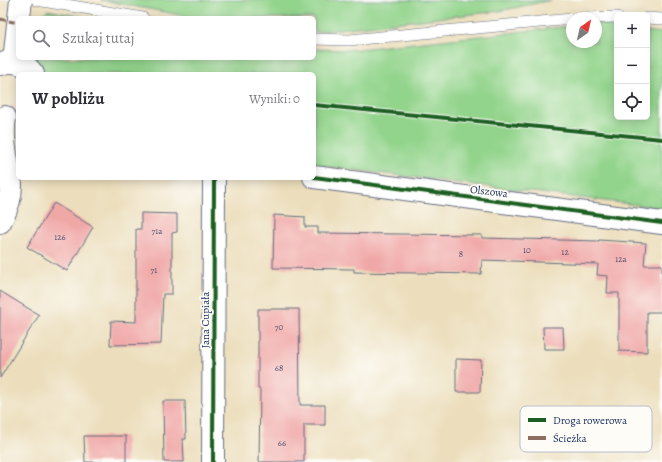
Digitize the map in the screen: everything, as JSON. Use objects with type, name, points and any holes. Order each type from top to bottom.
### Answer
[{"type":"street","points":[[19,16],[21,0]]},
{"type":"street","points":[[16,31],[7,63],[23,65],[31,72]]},
{"type":"street","points":[[8,116],[3,134],[11,185],[10,199]]},
{"type":"street","name":"Olszowa","points":[[316,177],[662,222]]},
{"type":"street","points":[[0,222],[10,199],[23,180]]},
{"type":"street","name":"Jana Cupiała","points":[[213,462],[214,180]]},
{"type":"lane","points":[[38,0],[132,16]]},
{"type":"lane","points":[[602,17],[614,17]]},
{"type":"lane","points":[[650,18],[662,19]]},
{"type":"lane","points":[[316,39],[349,40],[566,20]]},
{"type":"green space","points":[[101,0],[551,0],[500,11],[316,32],[316,16],[185,16]]},
{"type":"green space","points":[[48,10],[79,16],[40,16]]},
{"type":"green space","points":[[602,24],[614,26],[614,120],[650,120],[650,31],[662,33],[662,208],[316,165],[316,72],[44,72],[37,60],[316,60],[316,49],[349,50],[566,27],[566,48],[602,48]]},
{"type":"building","points":[[54,203],[93,227],[67,271],[27,247]]},
{"type":"building","points":[[141,213],[177,214],[177,232],[172,233],[172,294],[163,294],[161,344],[110,345],[111,321],[136,322],[136,229],[141,229]]},
{"type":"building","points":[[274,215],[305,217],[305,227],[318,227],[318,233],[482,235],[482,238],[599,240],[646,243],[644,265],[662,265],[662,312],[647,312],[647,352],[619,351],[619,293],[607,293],[608,276],[597,275],[598,264],[482,260],[481,274],[354,272],[354,269],[273,268]]},
{"type":"building","points":[[0,291],[39,315],[0,378]]},
{"type":"building","points":[[258,309],[299,309],[300,405],[325,405],[325,425],[304,425],[304,462],[259,462],[260,389],[258,389]]},
{"type":"building","points":[[543,327],[563,327],[564,349],[544,349]]},
{"type":"building","points":[[456,359],[481,360],[480,392],[456,392]]},
{"type":"building","points":[[163,401],[185,401],[186,439],[183,439],[184,462],[164,462]]},
{"type":"building","points":[[84,436],[126,436],[126,462],[85,462]]},
{"type":"marked path","points":[[0,19],[16,23]]},
{"type":"cycle path","points":[[316,105],[662,139]]},
{"type":"cycle path","points":[[316,177],[662,223]]},
{"type":"cycle path","points":[[213,462],[214,180]]}]
